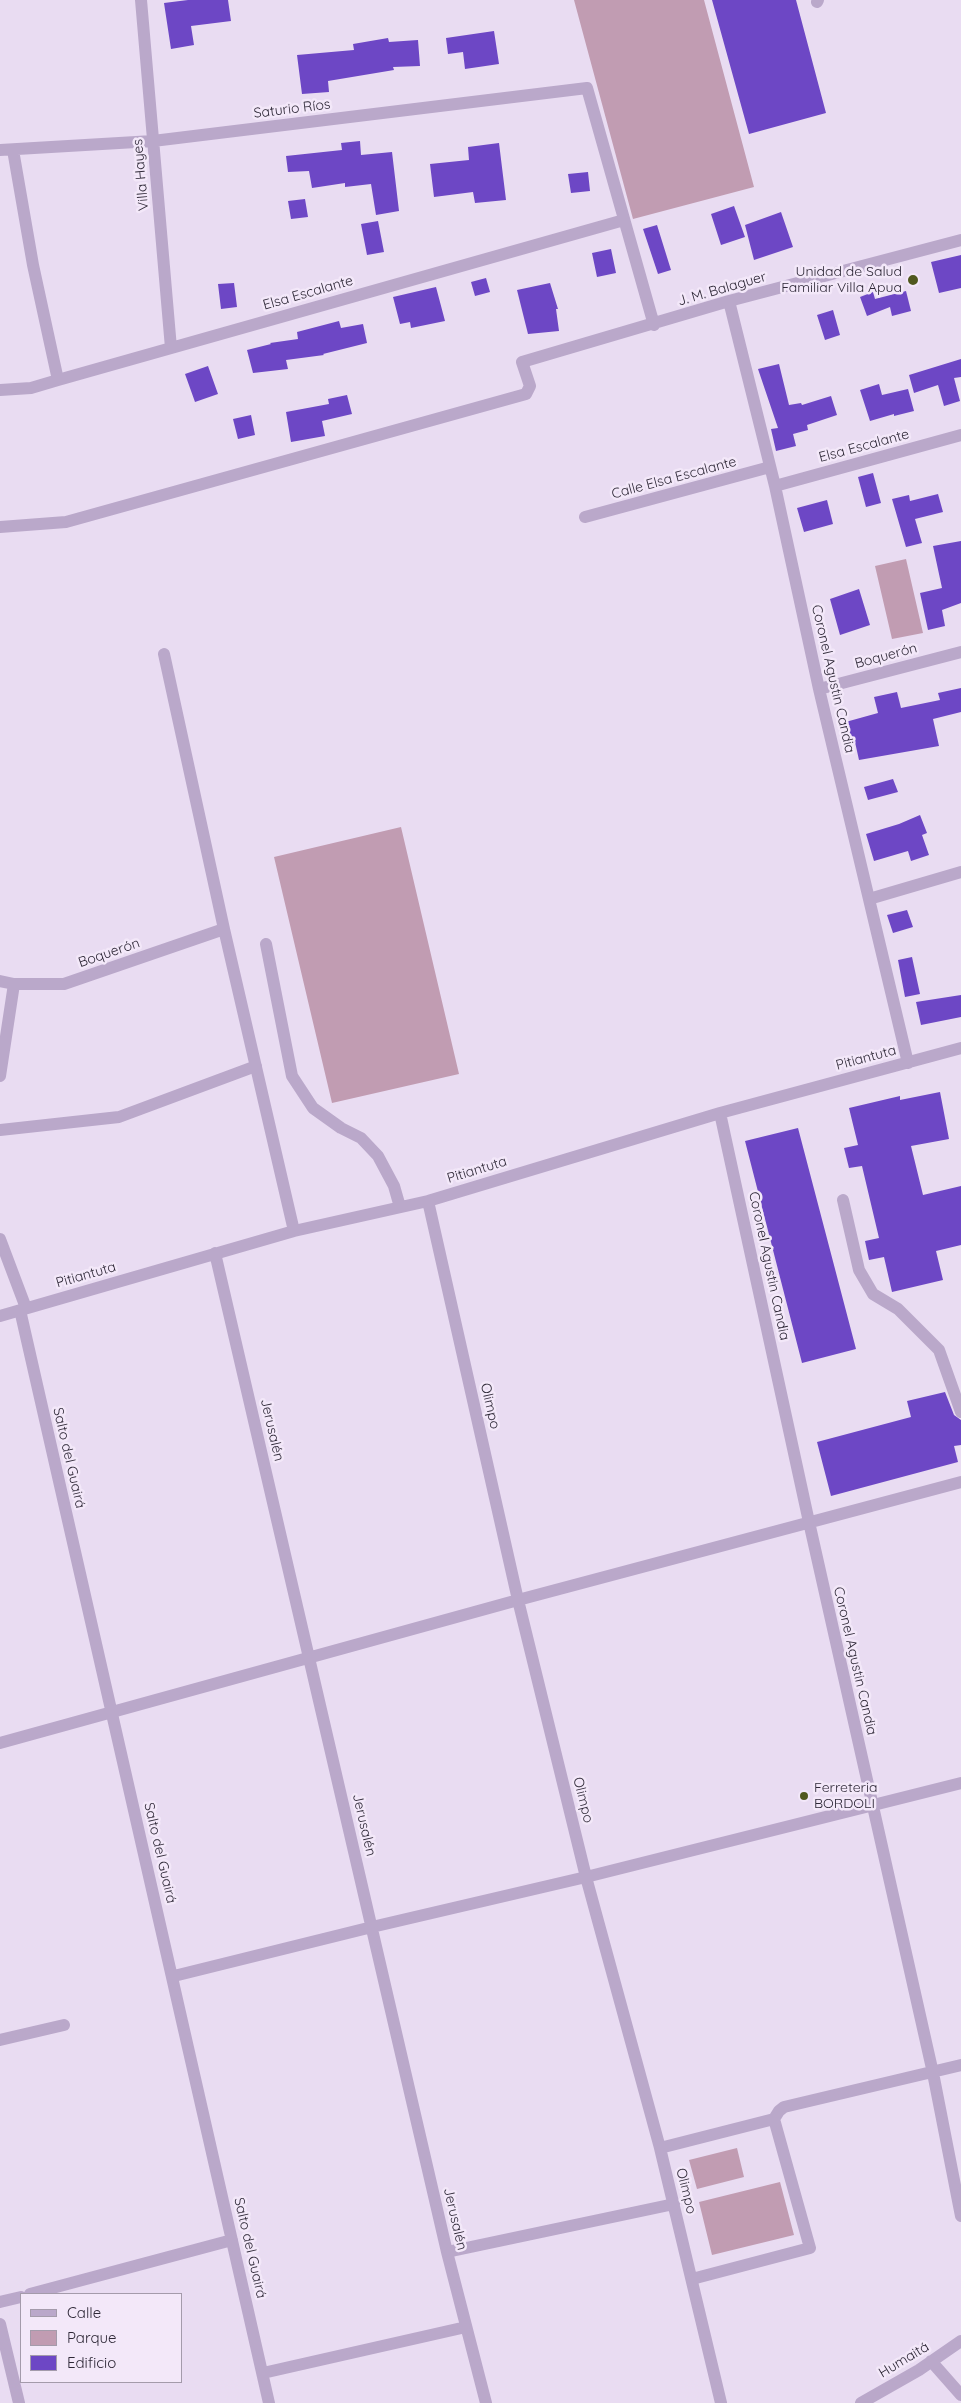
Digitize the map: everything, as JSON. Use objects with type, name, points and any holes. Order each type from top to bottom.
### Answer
[{"type":"street","name":"Villa Hayes","points":[[141,0],[171,348]]},
{"type":"street","name":"Saturio Ríos","points":[[6,150],[153,141],[587,88],[624,220]]},
{"type":"street","points":[[6,150],[58,380]]},
{"type":"street","points":[[624,220],[654,325]]},
{"type":"street","name":"Elsa Escalante","points":[[0,390],[31,388],[624,220]]},
{"type":"street","name":"J. M. Balaguer","points":[[0,527],[66,522],[526,394],[530,386],[522,362],[654,325],[729,301],[961,240]]},
{"type":"street","name":"Coronel Agustin Candia","points":[[729,301],[775,486],[819,688],[908,1062]]},
{"type":"street","name":"Elsa Escalante","points":[[775,486],[961,435]]},
{"type":"street","name":"Calle Elsa Escalante","points":[[585,517],[770,467]]},
{"type":"street","name":"Boquerón","points":[[819,688],[961,652]]},
{"type":"street","points":[[164,654],[224,929],[294,1231]]},
{"type":"street","points":[[869,900],[961,872]]},
{"type":"street","name":"Boquerón","points":[[0,981],[14,984],[64,984],[224,929]]},
{"type":"street","points":[[266,944],[292,1076],[313,1108],[341,1128],[361,1138],[378,1156],[394,1186],[400,1207]]},
{"type":"street","points":[[0,1076],[14,984]]},
{"type":"street","name":"Pitiantuta","points":[[0,1316],[294,1231],[428,1201],[720,1113],[961,1048]]},
{"type":"street","points":[[0,1130],[119,1117],[256,1066]]},
{"type":"street","name":"Coronel Agustin Candia","points":[[720,1113],[809,1522],[933,2073],[961,2216]]},
{"type":"street","points":[[843,1200],[859,1270],[873,1294],[898,1309],[939,1350],[961,1412]]},
{"type":"street","name":"Olimpo","points":[[428,1201],[518,1600],[586,1878],[660,2148],[722,2403]]},
{"type":"street","name":"Salto del Guairá","points":[[0,1239],[23,1309],[112,1712],[174,1976],[269,2403]]},
{"type":"street","name":"Jerusalén","points":[[215,1253],[447,2252],[486,2403]]},
{"type":"street","points":[[0,1743],[518,1600],[961,1482]]},
{"type":"street","points":[[174,1976],[372,1927],[586,1878],[961,1783]]},
{"type":"street","points":[[0,2040],[64,2025]]},
{"type":"street","points":[[692,2280],[810,2248],[774,2119],[775,2114],[784,2107],[961,2065]]},
{"type":"street","points":[[660,2148],[774,2119]]},
{"type":"street","points":[[447,2252],[674,2204]]},
{"type":"street","points":[[34,2293],[232,2240]]},
{"type":"street","points":[[0,2302],[20,2296]]},
{"type":"street","points":[[0,2324],[19,2403]]},
{"type":"street","points":[[263,2373],[466,2327]]},
{"type":"street","name":"Humaitá","points":[[861,2403],[961,2341]]},
{"type":"street","points":[[931,2361],[961,2395]]},
{"type":"green space","points":[[574,0],[704,0],[754,187],[633,219]]},
{"type":"green space","points":[[906,559],[923,633],[892,639],[875,566]]},
{"type":"green space","points":[[401,827],[459,1074],[332,1103],[274,857]]},
{"type":"green space","points":[[737,2148],[744,2177],[697,2189],[689,2160]]},
{"type":"green space","points":[[780,2182],[794,2235],[712,2255],[699,2202]]},
{"type":"building","points":[[188,0],[228,0],[231,21],[191,26],[194,45],[171,49],[164,3]]},
{"type":"building","points":[[712,0],[796,0],[826,113],[749,134]]},
{"type":"building","points":[[494,31],[499,64],[465,69],[463,52],[448,54],[446,38]]},
{"type":"building","points":[[388,38],[389,42],[418,40],[420,66],[393,67],[394,70],[328,81],[329,92],[302,94],[297,55],[354,50],[353,44]]},
{"type":"building","points":[[360,141],[361,155],[392,152],[399,211],[376,215],[371,184],[345,187],[345,183],[312,188],[309,171],[288,172],[286,156],[342,150],[341,143]]},
{"type":"building","points":[[499,143],[506,200],[475,203],[473,192],[434,197],[430,164],[469,160],[468,147]]},
{"type":"building","points":[[588,172],[590,191],[571,193],[568,174]]},
{"type":"building","points":[[305,199],[308,217],[291,219],[288,201]]},
{"type":"building","points":[[734,206],[745,237],[721,245],[711,214]]},
{"type":"building","points":[[781,212],[793,247],[754,260],[745,225]]},
{"type":"building","points":[[378,221],[384,252],[367,255],[361,224]]},
{"type":"building","points":[[657,225],[671,270],[658,274],[643,229]]},
{"type":"building","points":[[611,249],[616,273],[597,277],[592,253]]},
{"type":"building","points":[[961,255],[961,288],[939,293],[931,262]]},
{"type":"building","points":[[486,278],[490,292],[475,296],[471,282]]},
{"type":"building","points":[[234,283],[237,307],[221,309],[218,284]]},
{"type":"building","points":[[550,283],[558,309],[556,309],[559,331],[528,334],[517,290]]},
{"type":"building","points":[[436,287],[445,321],[411,328],[410,322],[400,324],[393,297]]},
{"type":"building","points":[[906,291],[911,311],[892,316],[890,307],[867,316],[860,297],[873,292],[875,299]]},
{"type":"building","points":[[833,310],[840,335],[825,340],[817,315]]},
{"type":"building","points":[[339,321],[341,328],[363,324],[367,343],[324,355],[286,360],[288,369],[253,373],[247,350],[270,343],[298,339],[297,332]]},
{"type":"building","points":[[961,359],[961,377],[954,378],[960,401],[944,406],[938,385],[914,393],[909,375]]},
{"type":"building","points":[[779,364],[789,405],[801,403],[802,405],[831,396],[837,415],[807,425],[808,430],[793,434],[796,446],[776,451],[771,429],[778,428],[758,369]]},
{"type":"building","points":[[208,366],[218,394],[195,402],[185,374]]},
{"type":"building","points":[[879,384],[882,395],[908,389],[914,411],[894,416],[894,414],[870,421],[860,390]]},
{"type":"building","points":[[347,395],[352,414],[322,421],[325,436],[291,442],[286,412],[329,404],[328,399]]},
{"type":"building","points":[[251,415],[255,435],[238,439],[233,419]]},
{"type":"building","points":[[873,473],[881,503],[866,507],[858,477]]},
{"type":"building","points":[[938,494],[943,512],[915,519],[922,543],[906,547],[892,499],[909,495],[910,501]]},
{"type":"building","points":[[827,500],[833,524],[804,532],[797,508]]},
{"type":"building","points":[[961,541],[961,603],[942,610],[945,626],[928,630],[920,593],[942,588],[933,546]]},
{"type":"building","points":[[859,589],[870,625],[840,635],[830,599]]},
{"type":"building","points":[[961,688],[961,712],[933,719],[939,746],[859,760],[855,742],[848,744],[842,723],[878,713],[874,697],[897,692],[901,708],[940,700],[938,693]]},
{"type":"building","points":[[893,779],[898,792],[868,800],[864,787]]},
{"type":"building","points":[[920,815],[927,833],[922,835],[929,855],[911,861],[908,851],[874,861],[866,834],[899,824]]},
{"type":"building","points":[[907,910],[913,927],[893,933],[887,915]]},
{"type":"building","points":[[912,957],[920,994],[905,997],[898,960]]},
{"type":"building","points":[[961,995],[961,1017],[921,1025],[916,1002]]},
{"type":"building","points":[[940,1092],[949,1139],[911,1146],[923,1195],[961,1186],[961,1245],[936,1251],[943,1280],[892,1292],[884,1257],[869,1260],[865,1241],[879,1238],[862,1166],[849,1168],[844,1148],[858,1145],[849,1108],[900,1096],[900,1100]]},
{"type":"building","points":[[798,1128],[856,1349],[802,1363],[745,1141]]},
{"type":"building","points":[[945,1392],[954,1415],[961,1420],[961,1445],[954,1446],[958,1462],[831,1496],[817,1442],[911,1417],[907,1401]]},
{"type":"place","name":"Unidad de Salud Familiar Villa Apua","points":[[913,280]]},
{"type":"place","name":"Ferreteria BORDOLI","points":[[804,1796]]}]
